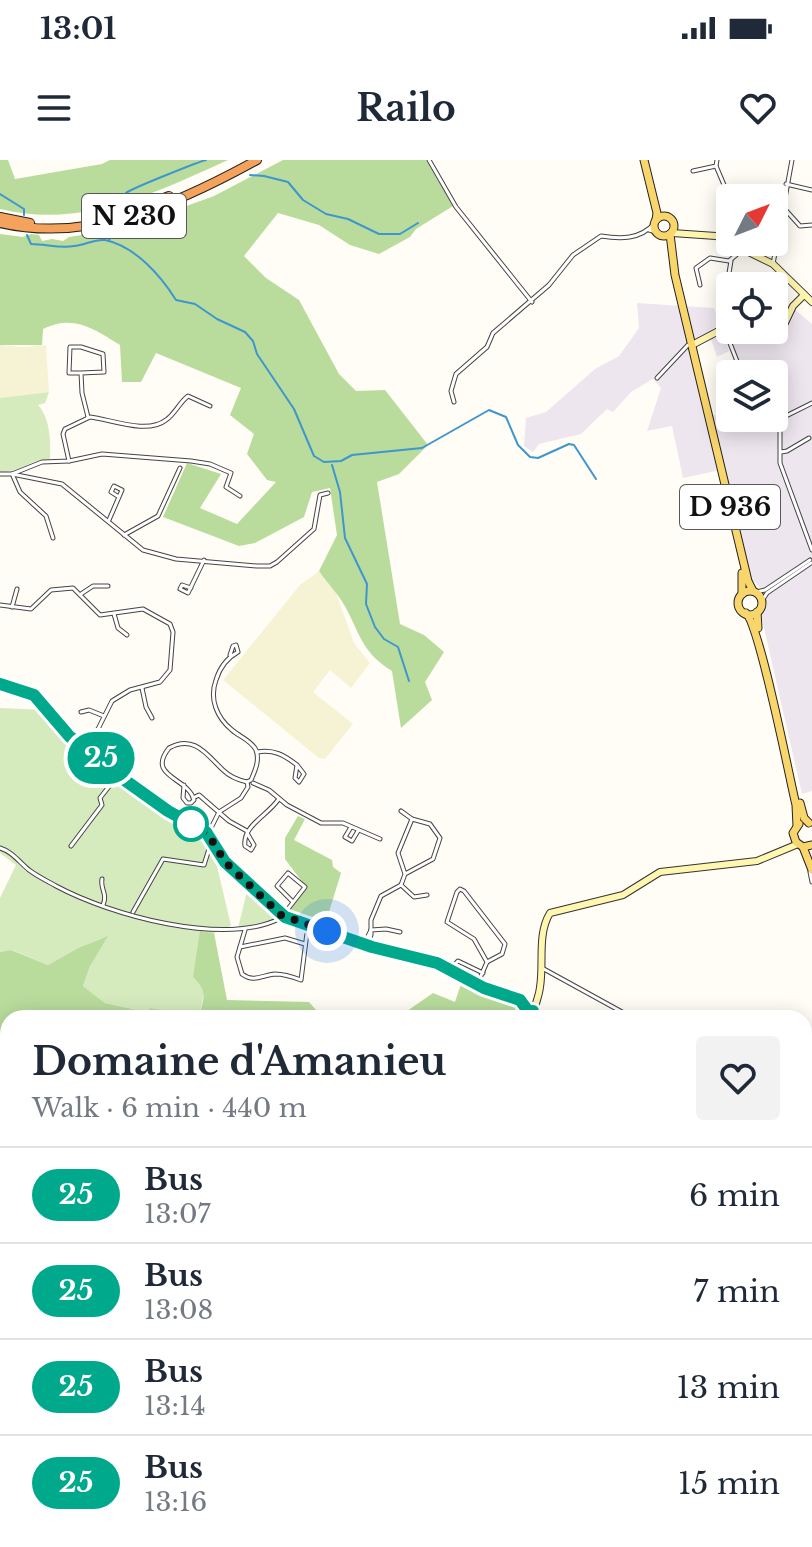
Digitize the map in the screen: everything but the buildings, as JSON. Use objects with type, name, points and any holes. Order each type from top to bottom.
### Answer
[{"type":"highway","name":"N 230","points":[[0,220],[49,224],[111,217],[171,195],[246,160]]},
{"type":"highway","name":"N 230","points":[[0,220],[47,230],[111,223],[172,201],[257,160]]},
{"type":"main road","name":"D 936","points":[[645,160],[658,206],[665,216]]},
{"type":"main road","name":"D 936","points":[[645,160],[748,581],[754,592]]},
{"type":"main road","points":[[665,216],[671,219],[662,230],[665,216]]},
{"type":"main road","name":"D 936","points":[[690,345],[741,569],[742,594]]},
{"type":"main road","points":[[810,824],[804,818],[798,796],[760,636],[757,612],[762,601],[754,592],[742,594],[739,605],[753,623],[798,812],[797,826],[812,870]]},
{"type":"main road","points":[[746,613],[757,612]]},
{"type":"main road","points":[[797,826],[810,824]]},
{"type":"street","points":[[429,160],[451,200],[532,302]]},
{"type":"street","points":[[717,160],[716,166],[724,184]]},
{"type":"street","points":[[786,184],[792,160]]},
{"type":"street","points":[[693,171],[716,166]]},
{"type":"street","points":[[788,184],[812,189]]},
{"type":"street","points":[[788,213],[800,226],[812,225]]},
{"type":"street","points":[[454,402],[451,391],[454,376],[487,347],[493,333],[532,302],[573,255],[601,236],[620,240],[662,230],[716,238]]},
{"type":"street","points":[[729,272],[731,259],[735,256]]},
{"type":"street","points":[[755,256],[773,264],[812,302]]},
{"type":"street","points":[[773,264],[774,256]]},
{"type":"street","points":[[700,285],[696,268],[710,258],[731,259]]},
{"type":"street","points":[[788,316],[804,295]]},
{"type":"street","points":[[657,378],[690,345],[716,332]]},
{"type":"street","points":[[70,347],[103,354],[104,372],[81,373],[69,373],[70,347]]},
{"type":"street","points":[[81,373],[88,417]]},
{"type":"street","points":[[69,461],[63,434],[65,429],[88,417],[134,426],[157,425],[166,421],[188,396],[210,406]]},
{"type":"street","points":[[788,415],[812,403]]},
{"type":"street","points":[[780,432],[780,463],[812,550]]},
{"type":"street","points":[[781,452],[809,438]]},
{"type":"street","points":[[12,474],[42,462],[69,461],[95,454],[166,457],[229,470],[231,473],[226,487],[240,496]]},
{"type":"street","points":[[124,535],[158,516],[180,468]]},
{"type":"street","points":[[0,474],[62,484],[143,550],[158,555],[270,566],[314,529],[320,495],[328,493]]},
{"type":"street","points":[[12,474],[20,492],[46,516],[53,538]]},
{"type":"street","points":[[109,522],[119,497]]},
{"type":"street","points":[[191,588],[204,560]]},
{"type":"street","points":[[754,592],[765,590],[811,561]]},
{"type":"street","points":[[762,601],[767,593],[811,561]]},
{"type":"street","points":[[81,594],[93,586],[108,586]]},
{"type":"street","points":[[0,605],[27,610],[35,608],[54,588],[73,588],[97,614],[143,609],[170,624],[173,632],[167,678],[115,698],[98,729],[83,745]]},
{"type":"street","points":[[12,607],[17,589]]},
{"type":"street","points":[[114,614],[118,628],[127,635]]},
{"type":"street","points":[[208,834],[219,812],[241,798],[256,771],[257,752],[251,743],[225,723],[213,700],[215,681],[230,655]]},
{"type":"street","points":[[0,684],[34,695],[69,736],[95,751],[118,775],[168,811],[208,834],[225,862],[283,916],[365,944],[437,963],[532,1009],[542,968],[544,927],[550,913],[623,895],[660,872],[757,861],[802,845],[812,882]]},
{"type":"street","points":[[142,687],[152,718]]},
{"type":"street","points":[[81,712],[89,710],[104,716]]},
{"type":"street","points":[[98,729],[115,737],[122,745]]},
{"type":"street","points":[[193,798],[184,785],[166,772],[163,759],[169,748],[184,742],[203,749],[226,773],[269,790],[296,811],[321,823],[343,823],[380,839]]},
{"type":"street","points":[[257,752],[281,753],[297,765]]},
{"type":"street","points":[[73,845],[102,805],[101,797],[118,775]]},
{"type":"street","points":[[184,785],[185,801],[191,803],[199,795],[247,832],[279,799]]},
{"type":"street","points":[[401,811],[412,819],[430,824],[440,841],[431,862],[405,874]]},
{"type":"street","points":[[365,944],[381,896],[401,885],[405,874],[398,853],[412,819]]},
{"type":"street","points":[[351,827],[345,837],[352,841],[358,830]]},
{"type":"street","points":[[132,914],[163,859],[204,865],[209,849],[215,846]]},
{"type":"street","points":[[0,848],[8,851],[33,873],[72,895],[164,924],[223,931],[246,928],[283,916],[305,887],[288,873],[277,886],[292,901]]},
{"type":"street","points":[[102,879],[106,894],[103,905]]},
{"type":"street","points":[[401,885],[414,897],[427,895]]},
{"type":"street","points":[[477,985],[487,962],[502,954],[505,944],[460,889],[446,921],[474,939],[487,962]]},
{"type":"street","points":[[246,928],[237,957],[239,969],[248,978],[277,974],[301,980],[308,925]]},
{"type":"street","points":[[371,930],[400,932]]},
{"type":"street","points":[[240,947],[285,938],[305,944]]},
{"type":"street","points":[[450,970],[458,961],[483,973]]},
{"type":"street","points":[[542,968],[618,1010]]},
{"type":"shaded area","points":[[637,303],[714,308],[716,344],[727,344],[729,351],[717,357],[711,339],[696,346],[711,416],[716,415],[716,432],[788,432],[788,360],[736,360],[730,344],[788,344],[788,305],[812,324],[812,791],[802,794],[761,615],[767,605],[758,585],[751,579],[725,469],[683,478],[672,426],[647,431],[661,388],[653,379],[631,392],[613,412],[607,409],[581,434],[539,444],[533,452],[524,446],[526,418],[546,412],[595,369],[619,356],[639,328]]},
{"type":"shaded area","points":[[0,345],[46,345],[49,392],[0,398]]},
{"type":"shaded area","points":[[319,571],[335,590],[354,643],[370,663],[351,688],[330,670],[313,692],[353,724],[325,759],[319,758],[223,680],[300,585]]},
{"type":"green space","points":[[0,160],[8,160],[15,179],[110,160],[228,160],[117,204],[89,211],[30,214],[0,209]]},
{"type":"green space","points":[[283,160],[426,160],[453,206],[416,229],[410,237],[379,254],[350,245],[319,225],[278,213],[244,256],[266,278],[299,300],[339,374],[356,391],[385,390],[428,445],[399,474],[377,482],[400,624],[424,635],[444,652],[425,682],[432,700],[401,728],[392,671],[369,652],[342,601],[319,571],[337,535],[330,488],[312,492],[304,517],[255,543],[239,546],[163,517],[187,463],[221,474],[200,508],[237,524],[276,482],[267,480],[247,454],[254,434],[230,415],[241,388],[156,353],[141,382],[122,382],[120,345],[92,329],[73,323],[43,329],[42,345],[0,345],[0,234],[23,237],[31,234],[39,235],[42,241],[63,241],[69,237],[116,230],[126,233],[138,230],[156,217],[214,196]]},
{"type":"green space","points":[[49,392],[45,403],[38,405],[47,423],[50,459],[0,472],[0,398]]},
{"type":"green space","points":[[0,708],[47,710],[69,736],[95,751],[107,766],[168,811],[210,836],[231,926],[214,933],[201,931],[204,993],[200,1010],[138,1010],[105,1003],[83,986],[106,937],[48,965],[12,950],[0,952],[0,898],[16,865],[0,853]]},
{"type":"green space","points":[[298,816],[305,819],[294,840],[332,860],[333,867],[341,873],[324,928],[287,913],[306,887],[285,859],[285,838]]},
{"type":"green space","points":[[248,887],[277,915],[276,919],[238,928]]},
{"type":"green space","points":[[200,931],[214,933],[227,1000],[309,1002],[316,1010],[200,1010],[204,995],[193,977]]},
{"type":"green space","points":[[108,936],[90,966],[83,986],[105,1003],[138,1010],[0,1010],[0,952],[11,950],[48,965]]},
{"type":"green space","points":[[461,984],[512,1006],[528,1006],[527,1010],[409,1010],[433,993],[455,1002]]},
{"type":"waterway","points":[[120,205],[126,193],[206,160]]},
{"type":"waterway","points":[[250,175],[288,182],[303,200],[326,214],[348,219],[379,234],[400,234],[418,223]]},
{"type":"waterway","points":[[0,194],[24,209],[24,215]]},
{"type":"waterway","points":[[109,240],[112,234]]},
{"type":"waterway","points":[[27,235],[31,244],[58,247],[101,240],[116,243],[146,263],[176,300],[195,304],[245,332],[294,409],[314,456],[324,462],[341,461],[352,455],[422,448],[489,410],[506,417],[518,445],[530,457],[538,458],[569,444],[574,445],[596,479]]},
{"type":"waterway","points":[[332,465],[340,492],[345,538],[367,584],[366,604],[375,627],[384,639],[398,647],[409,681]]},
{"type":"bus line","name":"25","points":[[0,684],[34,695],[70,737],[95,751],[112,771],[176,817],[206,832],[225,862],[281,915],[372,947],[437,963],[484,988],[520,1000],[527,1010]]},
{"type":"route","points":[[191,824],[208,834],[225,862],[281,915],[327,931]]}]
